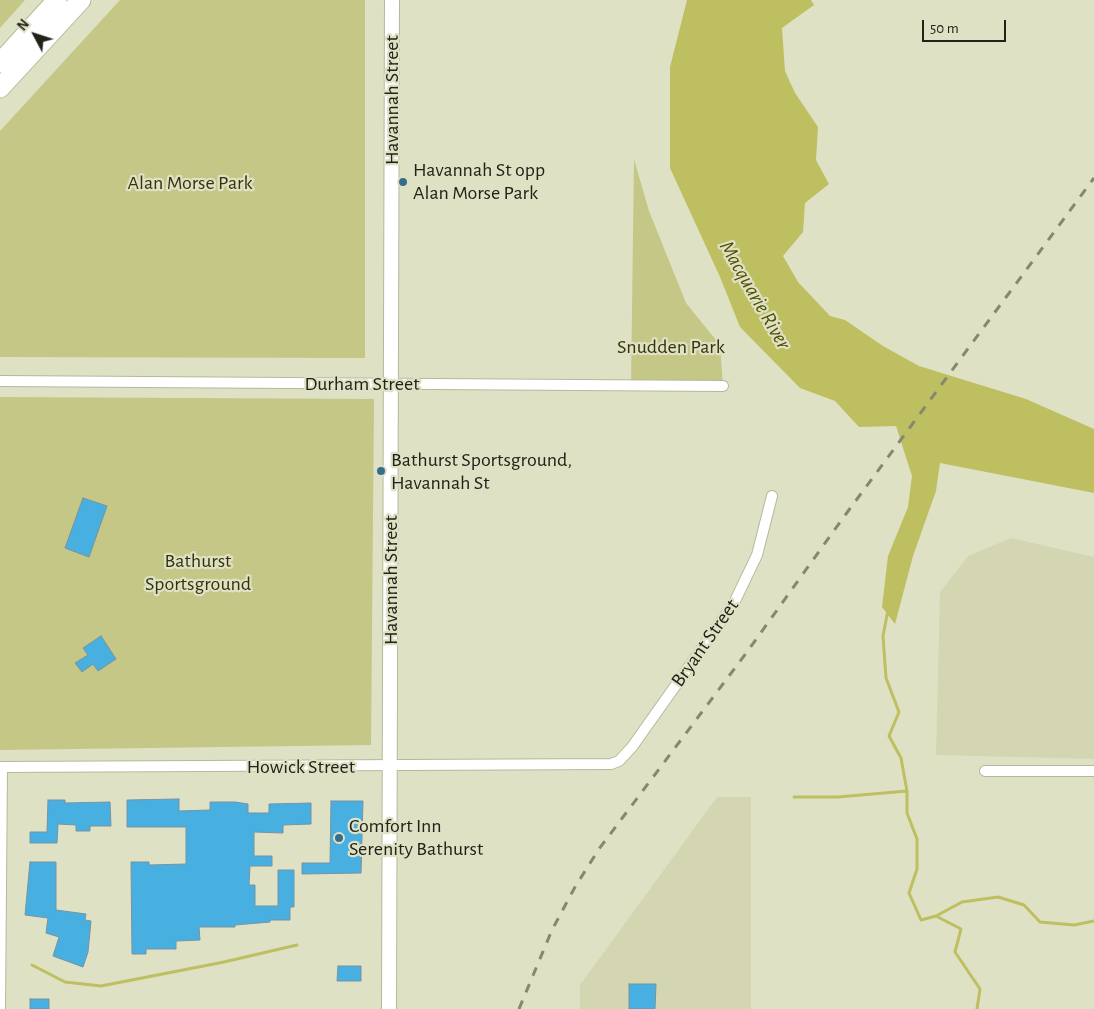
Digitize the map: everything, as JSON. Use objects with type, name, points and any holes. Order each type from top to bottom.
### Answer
[{"type":"highway","points":[[0,63],[57,0]]},
{"type":"highway","points":[[0,88],[81,0]]},
{"type":"street","name":"Havannah Street","points":[[390,1009],[392,0]]},
{"type":"street","name":"Durham Street","points":[[0,382],[723,386]]},
{"type":"street","name":"Bryant Street","points":[[602,766],[619,761],[632,747],[734,603],[747,580],[757,555],[772,496]]},
{"type":"street","name":"Howick Street","points":[[1,767],[602,766]]},
{"type":"street","points":[[0,1009],[1,767]]},
{"type":"street","points":[[985,771],[1094,771]]},
{"type":"shaded area","points":[[1011,538],[1094,557],[1094,759],[936,755],[940,592],[968,556]]},
{"type":"shaded area","points":[[717,797],[751,797],[751,1009],[580,1009],[580,985]]},
{"type":"green space","points":[[0,0],[25,0],[0,28]]},
{"type":"green space","name":"Alan Morse Park","points":[[120,0],[365,0],[365,358],[0,357],[0,131]]},
{"type":"green space","name":"Snudden Park","points":[[634,159],[649,211],[686,303],[720,345],[723,386],[631,387]]},
{"type":"green space","name":"Bathurst Sportsground","points":[[0,397],[374,399],[371,745],[0,750]]},
{"type":"water","name":"Macquarie River","points":[[687,0],[811,0],[814,5],[782,28],[785,71],[795,93],[818,127],[816,160],[829,184],[805,203],[803,232],[783,256],[798,282],[830,316],[845,320],[883,346],[919,366],[1026,399],[1094,429],[1094,493],[940,463],[936,491],[913,556],[895,624],[882,607],[888,556],[908,507],[912,476],[896,426],[859,427],[835,401],[800,388],[740,327],[720,277],[670,168],[670,67]]},
{"type":"building","points":[[83,498],[107,506],[89,557],[65,548]]},
{"type":"building","points":[[101,636],[116,659],[98,671],[93,664],[82,672],[75,663],[88,655],[83,648]]},
{"type":"building","points":[[179,799],[179,811],[210,810],[210,802],[235,802],[248,804],[248,813],[269,813],[269,804],[311,803],[311,824],[283,825],[283,833],[254,832],[254,856],[272,856],[272,866],[250,866],[249,885],[255,885],[255,906],[278,906],[278,870],[294,870],[294,907],[290,907],[290,920],[270,920],[270,922],[235,925],[235,927],[199,927],[200,940],[176,941],[176,949],[146,949],[146,954],[132,954],[131,862],[149,862],[149,865],[186,864],[186,827],[127,827],[127,800]]},
{"type":"building","points":[[48,800],[65,800],[65,803],[110,802],[111,826],[90,826],[90,831],[76,831],[76,825],[58,824],[57,843],[30,843],[30,832],[47,832]]},
{"type":"building","points":[[331,801],[363,801],[361,873],[302,874],[302,863],[330,863]]},
{"type":"building","points":[[30,862],[56,862],[56,910],[86,914],[85,920],[91,921],[88,952],[83,967],[53,956],[59,937],[46,933],[48,918],[25,915]]},
{"type":"building","points":[[338,966],[361,966],[361,981],[337,981]]},
{"type":"building","points":[[629,984],[656,984],[655,1009],[629,1009]]},
{"type":"building","points":[[30,999],[49,999],[49,1009],[30,1009]]},
{"type":"waterway","points":[[888,610],[883,636],[886,678],[899,712],[889,736],[901,758],[907,791],[907,813],[917,839],[917,869],[909,893],[921,920],[936,916],[962,902],[998,897],[1024,905],[1040,922],[1074,925],[1094,921]]},
{"type":"waterway","points":[[794,797],[838,797],[907,791]]},
{"type":"waterway","points":[[936,916],[961,929],[955,952],[980,989],[977,1009]]},
{"type":"waterway","points":[[32,965],[65,982],[101,986],[224,962],[297,945]]},
{"type":"railway","points":[[519,1009],[552,930],[575,887],[599,849],[747,652],[843,518],[1094,178]]},
{"type":"place","name":"Havannah St opp Alan Morse Park","points":[[403,182]]},
{"type":"place","name":"Bathurst Sportsground, Havannah St","points":[[381,471]]},
{"type":"place","name":"Comfort Inn Serenity Bathurst","points":[[339,838]]}]
